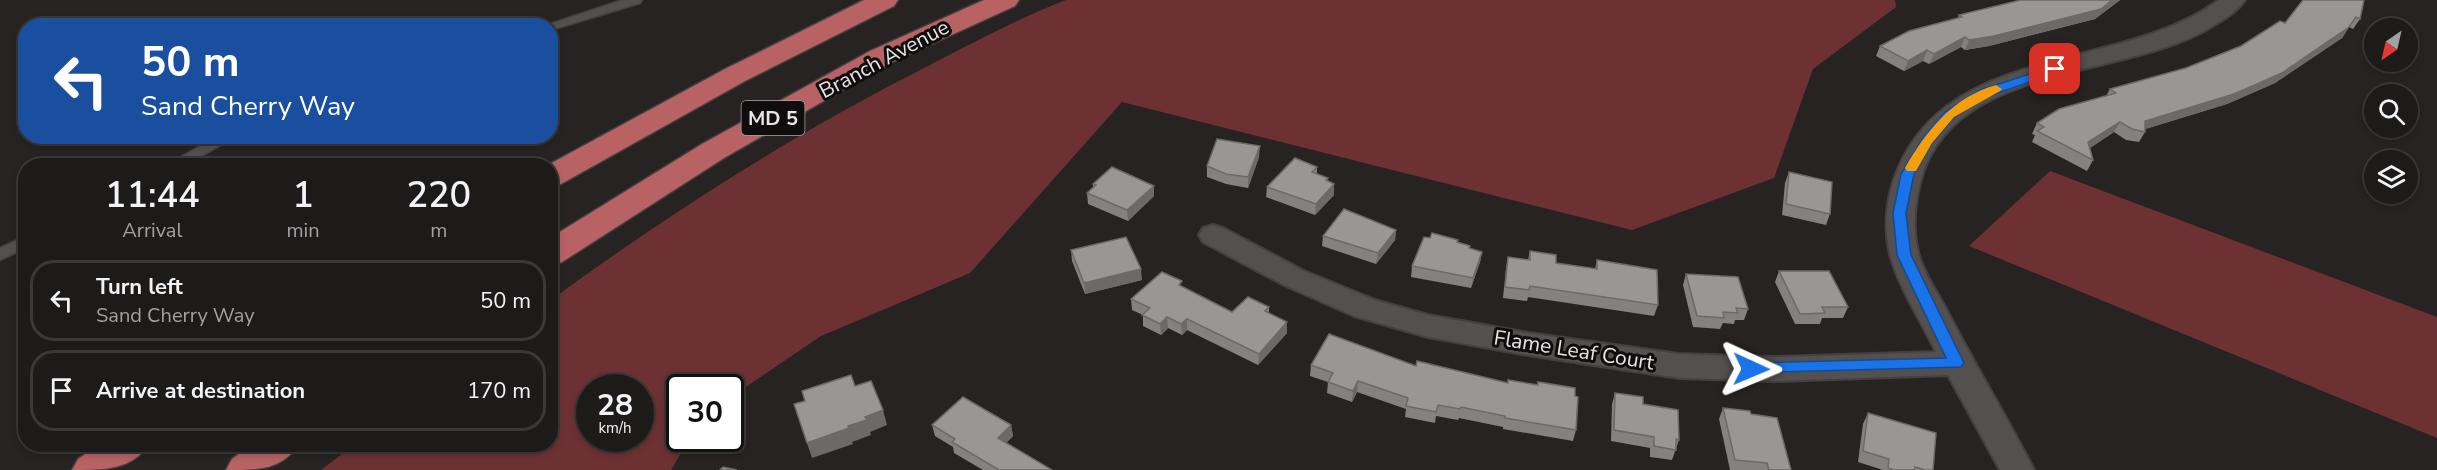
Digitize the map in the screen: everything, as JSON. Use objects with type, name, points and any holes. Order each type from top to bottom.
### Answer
[{"type":"highway","name":"MD 5","points":[[558,173],[735,75],[885,0]]},
{"type":"highway","name":"Branch Avenue","points":[[558,249],[713,151],[880,57],[1005,0]]},
{"type":"highway","points":[[93,470],[119,452]]},
{"type":"highway","points":[[246,470],[270,452]]},
{"type":"street","points":[[2017,470],[1956,363],[1904,255],[1900,213],[1907,174],[1927,141],[1949,115],[1985,93],[2035,74],[2132,50],[2192,30],[2218,3]]},
{"type":"street","name":"Flame Leaf Court","points":[[1213,235],[1294,278],[1365,308],[1428,326],[1528,344],[1679,366],[1775,369],[1956,363]]},
{"type":"lane","points":[[558,24],[636,0]]},
{"type":"lane","points":[[188,158],[215,144]]},
{"type":"lane","points":[[0,255],[18,246]]},
{"type":"shaded area","points":[[1066,0],[1895,0],[1896,7],[1813,69],[1774,178],[1632,230],[1122,102],[970,273],[821,336],[744,388],[744,374],[666,374],[666,452],[682,452],[671,470],[321,470],[345,452],[558,452],[558,295],[642,236],[736,175],[880,91],[997,31]]},
{"type":"shaded area","points":[[2050,171],[2437,317],[2437,438],[1969,246]]},
{"type":"building","points":[[2021,0],[2112,0],[2101,9],[1994,36],[1969,40],[1965,37],[1934,54],[1927,50],[1908,61],[1880,46],[1909,31],[1962,17],[1959,15]]},
{"type":"building","points":[[2303,0],[2364,0],[2360,19],[2356,17],[2349,27],[2282,73],[2234,94],[2145,121],[2145,132],[2132,129],[2120,122],[2088,142],[2093,160],[2037,131],[2044,127],[2037,123],[2059,109],[2116,93],[2110,89],[2186,68],[2241,46],[2280,21],[2285,23]]},
{"type":"building","points":[[1217,139],[1260,146],[1248,177],[1226,174],[1207,166]]},
{"type":"building","points":[[1295,158],[1317,167],[1312,172],[1328,178],[1326,180],[1334,184],[1316,204],[1267,187]]},
{"type":"building","points":[[1112,167],[1154,186],[1127,210],[1087,193],[1096,185],[1093,184]]},
{"type":"building","points":[[1789,172],[1832,182],[1830,214],[1786,204]]},
{"type":"building","points":[[1344,209],[1396,230],[1378,253],[1323,236]]},
{"type":"building","points":[[1432,233],[1458,240],[1457,242],[1470,246],[1469,248],[1482,252],[1473,278],[1412,266],[1424,237],[1430,238]]},
{"type":"building","points":[[1126,237],[1141,269],[1084,283],[1071,250]]},
{"type":"building","points":[[1530,251],[1556,255],[1556,263],[1597,269],[1597,260],[1657,270],[1658,305],[1530,286],[1529,290],[1505,287],[1508,257],[1530,260]]},
{"type":"building","points":[[1779,271],[1829,271],[1848,307],[1822,307],[1825,313],[1800,314]]},
{"type":"building","points":[[1162,272],[1182,281],[1179,285],[1232,312],[1248,297],[1269,307],[1265,311],[1287,322],[1259,354],[1187,319],[1181,324],[1167,317],[1160,324],[1142,315],[1150,308],[1131,299]]},
{"type":"building","points":[[1686,274],[1738,277],[1748,309],[1736,308],[1738,313],[1723,312],[1724,318],[1697,316]]},
{"type":"building","points":[[1329,334],[1416,366],[1417,361],[1508,383],[1508,380],[1538,385],[1538,382],[1575,388],[1575,396],[1578,397],[1576,430],[1505,418],[1505,416],[1461,407],[1460,409],[1438,405],[1436,412],[1406,406],[1408,398],[1358,381],[1353,391],[1328,382],[1333,373],[1311,365]]},
{"type":"building","points":[[851,375],[855,386],[871,381],[883,410],[865,417],[867,420],[848,426],[849,428],[807,443],[794,404],[805,401],[802,391]]},
{"type":"building","points":[[1615,393],[1643,397],[1643,404],[1678,410],[1679,440],[1676,439],[1676,450],[1654,446],[1654,437],[1614,430]]},
{"type":"building","points":[[963,397],[1011,425],[998,438],[1052,470],[999,470],[952,442],[955,439],[932,425]]},
{"type":"building","points":[[1723,408],[1750,411],[1751,414],[1777,418],[1791,470],[1769,470],[1767,463],[1735,460]]},
{"type":"building","points":[[1868,413],[1936,433],[1933,470],[1915,467],[1914,470],[1894,470],[1888,468],[1889,459],[1863,451]]},
{"type":"building","points":[[723,467],[737,470],[720,470]]},
{"type":"slow traffic","points":[[1911,168],[1927,141],[1949,115],[1985,93],[1996,89]]},
{"type":"route","points":[[1751,369],[1956,363],[1904,255],[1900,213],[1907,174],[1927,141],[1949,115],[1985,93],[2055,69]]}]
